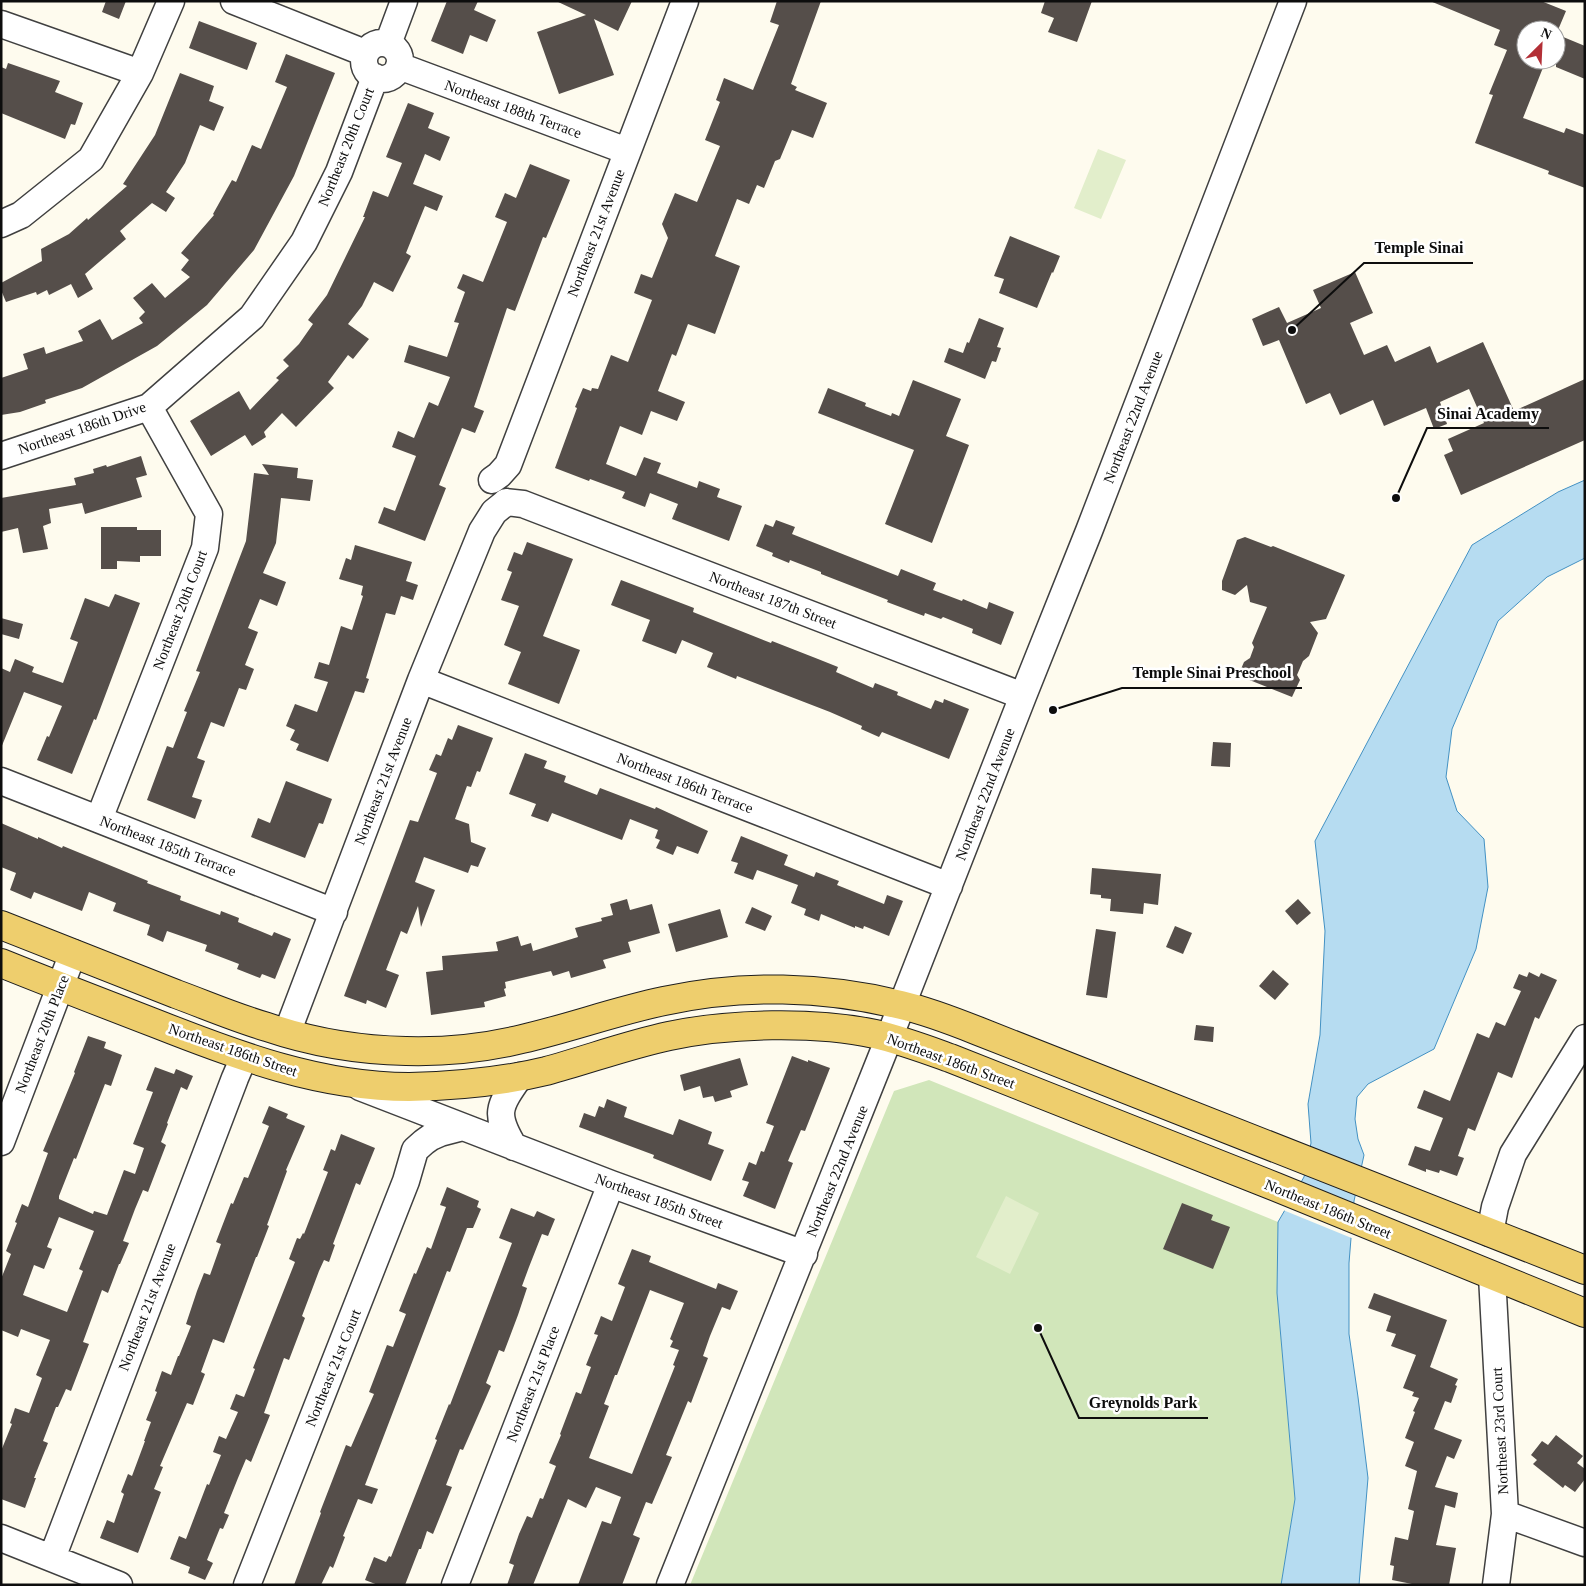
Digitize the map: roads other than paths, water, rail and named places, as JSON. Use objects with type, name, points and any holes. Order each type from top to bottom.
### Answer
[{"type":"main road","points":[[1,925],[233,1015],[287,1033],[357,1047],[406,1051],[450,1050],[497,1045],[522,1040],[641,1006],[686,996],[734,991],[794,990],[850,995],[903,1005],[978,1031],[1585,1270]]},
{"type":"main road","name":"Northeast 186th Street","points":[[1,963],[244,1057],[294,1072],[345,1082],[382,1086],[408,1087],[468,1084],[520,1076],[545,1071],[669,1036],[719,1029],[756,1026],[802,1026],[864,1032],[918,1046],[950,1058],[1585,1313]]},
{"type":"main road","points":[[203,1042],[255,1042],[287,1033]]},
{"type":"main road","points":[[1214,1163],[1227,1129]]},
{"type":"street","points":[[1,224],[21,214],[91,160],[140,72],[171,1]]},
{"type":"street","name":"Northeast 188th Terrace","points":[[234,1],[384,54],[627,151]]},
{"type":"street","points":[[384,54],[404,1]]},
{"type":"street","name":"Northeast 21st Avenue","points":[[287,1033],[421,680],[482,531],[505,491],[627,151],[685,1]]},
{"type":"street","name":"Northeast 22nd Avenue","points":[[670,1585],[903,1005],[1092,524],[1293,1]]},
{"type":"street","points":[[1,24],[140,72]]},
{"type":"street","name":"Northeast 20th Court","points":[[252,317],[304,242],[339,172],[374,77],[364,64],[384,54]]},
{"type":"street","name":"Northeast 186th Drive","points":[[1,456],[149,406],[252,317]]},
{"type":"street","name":"Northeast 20th Court","points":[[99,819],[205,548],[209,514],[149,406]]},
{"type":"street","name":"Northeast 187th Street","points":[[505,491],[1023,696]]},
{"type":"street","name":"Northeast 186th Terrace","points":[[421,680],[949,886]]},
{"type":"street","name":"Northeast 185th Terrace","points":[[1,781],[334,912]]},
{"type":"street","name":"Northeast 20th Place","points":[[1,1142],[73,953]]},
{"type":"street","points":[[1490,1233],[1496,1207],[1513,1154],[1585,1038]]},
{"type":"street","name":"Northeast 21st Avenue","points":[[52,1558],[244,1057]]},
{"type":"street","points":[[514,1147],[504,1130],[500,1116],[506,1096],[520,1076]]},
{"type":"street","name":"Northeast 185th Street","points":[[345,1082],[611,1184],[804,1254]]},
{"type":"street","points":[[395,1101],[410,1128],[415,1150],[431,1136],[463,1127]]},
{"type":"street","name":"Northeast 21st Court","points":[[247,1585],[406,1181],[415,1150]]},
{"type":"street","name":"Northeast 21st Place","points":[[455,1585],[611,1184]]},
{"type":"street","name":"Northeast 23rd Court","points":[[1492,1276],[1505,1514],[1496,1585]]},
{"type":"street","points":[[1505,1514],[1585,1543]]},
{"type":"street","points":[[1,1538],[52,1558],[82,1578],[119,1585]]},
{"type":"water","points":[[1585,480],[1585,558],[1547,577],[1498,621],[1452,729],[1446,777],[1457,811],[1484,839],[1488,887],[1476,949],[1434,1049],[1368,1084],[1357,1097],[1355,1119],[1358,1139],[1364,1155],[1354,1201],[1349,1263],[1349,1334],[1368,1478],[1359,1585],[1281,1585],[1295,1499],[1277,1293],[1278,1222],[1304,1177],[1311,1143],[1308,1104],[1320,1035],[1325,931],[1315,841],[1472,545],[1558,492]]},
{"type":"place","name":"Temple Sinai","points":[[1292,330]]},
{"type":"place","name":"Sinai Academy","points":[[1396,498]]},
{"type":"place","name":"Temple Sinai Preschool","points":[[1053,710]]},
{"type":"place","name":"Greynolds Park","points":[[1038,1328]]}]
